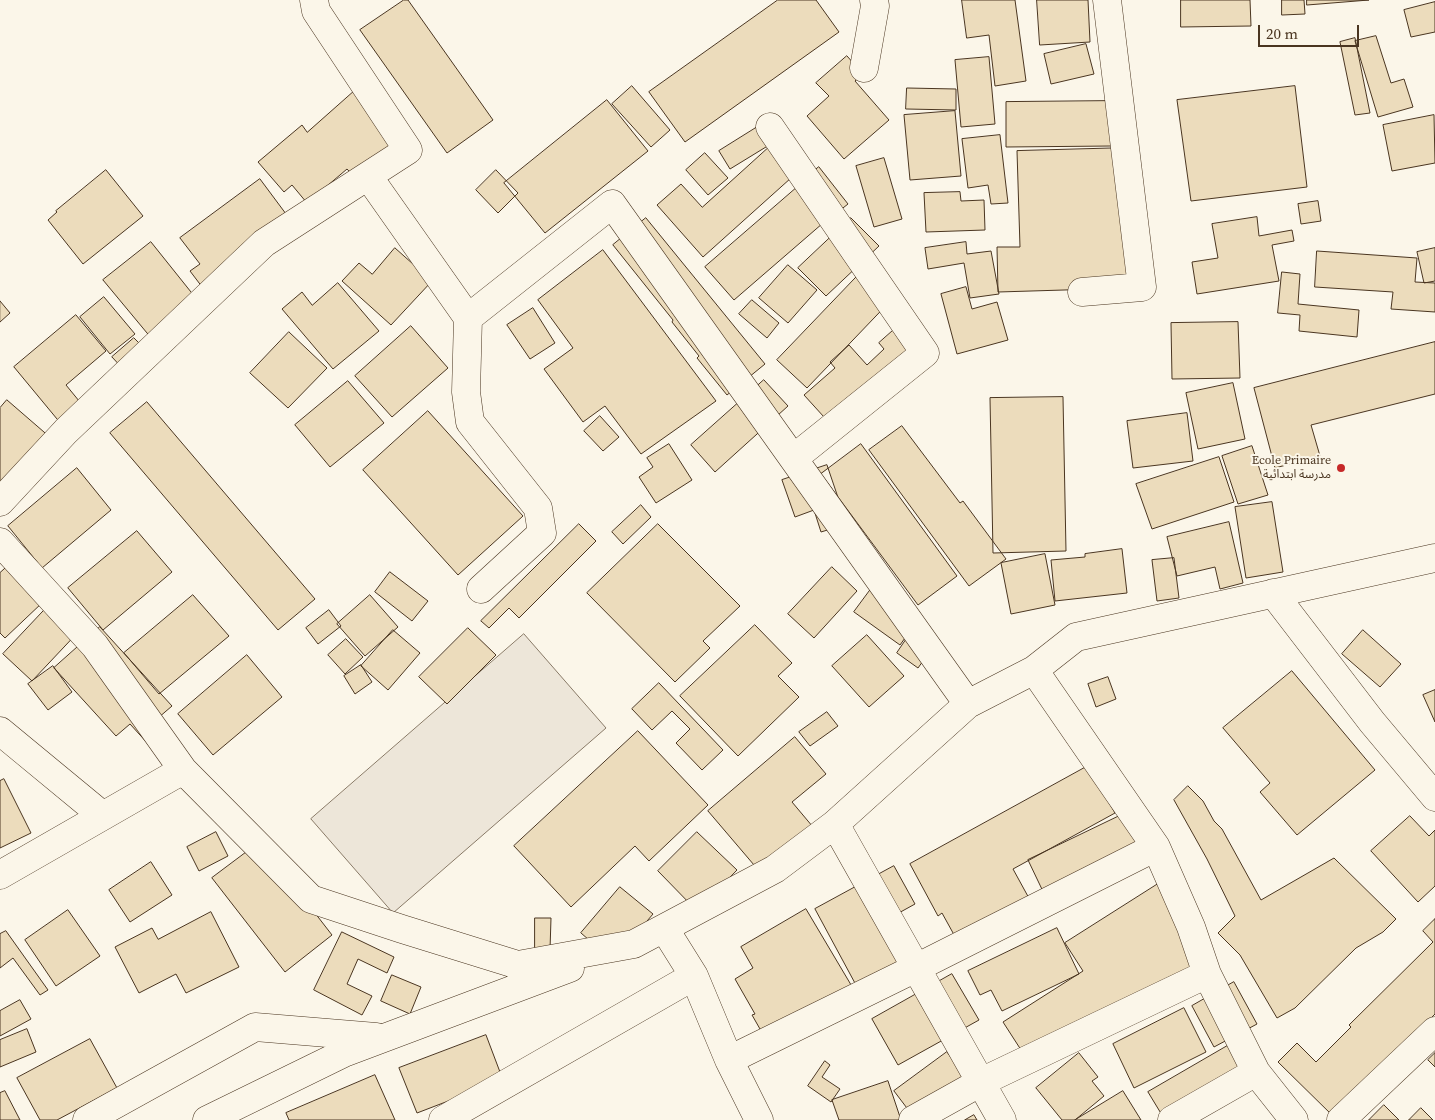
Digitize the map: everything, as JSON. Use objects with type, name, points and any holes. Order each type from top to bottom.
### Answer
[{"type":"street","points":[[0,502],[66,431],[264,243],[408,150],[316,11],[314,0]]},
{"type":"street","points":[[864,68],[875,6],[874,0]]},
{"type":"street","points":[[1082,292],[1142,287],[1107,0]]},
{"type":"street","points":[[770,127],[925,353],[794,458]]},
{"type":"street","points":[[368,176],[468,318],[466,392],[470,422],[538,508],[542,533],[481,589]]},
{"type":"street","points":[[468,318],[612,204],[968,704]]},
{"type":"street","points":[[0,542],[95,646],[183,770],[311,898],[518,965],[634,944]]},
{"type":"street","points":[[207,1120],[344,1053],[634,944],[775,869],[834,824],[968,704],[1034,670],[1076,637],[1435,558]]},
{"type":"street","points":[[1273,594],[1372,722],[1435,797]]},
{"type":"street","points":[[1034,670],[1156,847],[1191,927],[1207,974],[1256,1072],[1294,1120]]},
{"type":"street","points":[[0,731],[103,816]]},
{"type":"street","points":[[0,875],[183,770]]},
{"type":"street","points":[[834,824],[1002,1120]]},
{"type":"street","points":[[729,1060],[1156,847]]},
{"type":"street","points":[[664,928],[694,976],[729,1060],[759,1120]]},
{"type":"street","points":[[913,1120],[980,1082],[1207,974]]},
{"type":"street","points":[[443,1120],[694,976]]},
{"type":"street","points":[[87,1120],[254,1027],[386,1038]]},
{"type":"street","points":[[1341,1120],[1435,1031]]},
{"type":"street","points":[[1172,1120],[1256,1072]]},
{"type":"shaded area","points":[[524,634],[606,728],[393,913],[311,819]]},
{"type":"building","points":[[404,0],[408,0],[493,120],[447,153],[360,30]]},
{"type":"building","points":[[778,0],[816,0],[839,32],[685,142],[649,92]]},
{"type":"building","points":[[962,0],[1015,0],[1026,81],[995,86],[989,35],[967,38]]},
{"type":"building","points":[[1037,0],[1088,0],[1090,42],[1040,45]]},
{"type":"building","points":[[1181,0],[1250,0],[1251,26],[1181,27]]},
{"type":"building","points":[[1282,0],[1304,0],[1305,14],[1282,15]]},
{"type":"building","points":[[1307,0],[1369,0],[1307,5]]},
{"type":"building","points":[[1435,2],[1435,32],[1411,37],[1404,10]]},
{"type":"building","points":[[1376,36],[1391,83],[1404,79],[1413,107],[1378,117],[1355,41]]},
{"type":"building","points":[[1355,38],[1370,113],[1355,115],[1340,42]]},
{"type":"building","points":[[1086,44],[1094,74],[1051,84],[1044,54]]},
{"type":"building","points":[[847,56],[863,74],[855,81],[889,120],[844,159],[807,116],[829,96],[816,83]]},
{"type":"building","points":[[989,57],[995,124],[961,127],[955,60]]},
{"type":"building","points":[[632,86],[670,130],[651,147],[612,104]]},
{"type":"building","points":[[1295,86],[1307,187],[1191,201],[1177,100]]},
{"type":"building","points":[[359,87],[408,144],[361,184],[347,169],[307,203],[292,185],[284,192],[258,162],[302,125],[307,132]]},
{"type":"building","points":[[907,88],[956,89],[956,110],[906,109]]},
{"type":"building","points":[[607,100],[648,151],[545,233],[504,183]]},
{"type":"building","points":[[1111,101],[1111,146],[1006,147],[1006,102]]},
{"type":"building","points":[[955,111],[961,176],[910,180],[904,115]]},
{"type":"building","points":[[1434,115],[1435,163],[1392,171],[1383,125]]},
{"type":"building","points":[[767,121],[779,139],[730,169],[719,151]]},
{"type":"building","points":[[1000,135],[1008,203],[991,204],[988,185],[968,188],[962,139]]},
{"type":"building","points":[[776,141],[801,169],[703,257],[657,205],[681,184],[702,207]]},
{"type":"building","points":[[1126,148],[1130,288],[998,292],[997,247],[1020,247],[1017,151]]},
{"type":"building","points":[[705,153],[728,178],[708,195],[686,170]]},
{"type":"building","points":[[884,158],[902,219],[874,227],[856,166]]},
{"type":"building","points":[[819,167],[848,204],[834,215],[805,178]]},
{"type":"building","points":[[106,170],[143,216],[83,264],[48,220],[56,211]]},
{"type":"building","points":[[496,170],[518,193],[498,213],[476,190]]},
{"type":"building","points":[[260,179],[292,222],[212,300],[190,271],[200,264],[180,238]]},
{"type":"building","points":[[801,184],[830,217],[734,300],[705,267]]},
{"type":"building","points":[[960,192],[961,201],[984,200],[985,230],[926,232],[924,193]]},
{"type":"building","points":[[1318,201],[1321,221],[1301,224],[1298,204]]},
{"type":"building","points":[[1257,217],[1259,236],[1292,230],[1294,241],[1272,245],[1279,281],[1197,294],[1192,262],[1218,258],[1212,224]]},
{"type":"building","points":[[646,218],[765,364],[727,395],[697,358],[699,356],[672,322],[673,320],[613,245]]},
{"type":"building","points":[[851,218],[879,246],[826,296],[798,268]]},
{"type":"building","points":[[151,242],[199,302],[152,339],[103,280]]},
{"type":"building","points":[[966,242],[967,254],[991,251],[999,294],[970,298],[964,263],[928,269],[925,248]]},
{"type":"building","points":[[395,248],[432,281],[391,325],[342,281],[359,263],[372,274]]},
{"type":"building","points":[[1435,248],[1435,281],[1424,283],[1417,252]]},
{"type":"building","points":[[603,250],[716,401],[641,454],[605,406],[583,422],[544,369],[573,348],[538,300]]},
{"type":"building","points":[[1317,251],[1417,258],[1415,282],[1435,283],[1435,312],[1391,309],[1393,292],[1315,287]]},
{"type":"building","points":[[788,265],[817,290],[788,323],[759,298]]},
{"type":"building","points":[[868,265],[898,293],[807,388],[777,360]]},
{"type":"building","points":[[1282,272],[1300,274],[1298,304],[1359,310],[1357,337],[1299,331],[1300,315],[1278,313]]},
{"type":"building","points":[[338,283],[379,331],[333,369],[282,309],[302,292],[312,305]]},
{"type":"building","points":[[966,287],[972,309],[997,302],[1008,340],[957,354],[941,294]]},
{"type":"building","points":[[104,297],[135,334],[110,354],[80,317]]},
{"type":"building","points":[[752,300],[779,323],[767,338],[739,314]]},
{"type":"building","points":[[0,301],[10,313],[0,322]]},
{"type":"building","points":[[533,308],[555,343],[530,359],[507,325]]},
{"type":"building","points":[[76,315],[106,351],[66,385],[84,407],[62,425],[14,367]]},
{"type":"building","points":[[905,320],[928,345],[834,428],[804,395],[835,368],[830,362],[849,345],[867,365],[884,349],[879,343]]},
{"type":"building","points":[[1238,322],[1240,378],[1172,379],[1171,323]]},
{"type":"building","points":[[411,326],[448,368],[392,417],[355,376]]},
{"type":"building","points":[[289,332],[327,368],[288,408],[250,373]]},
{"type":"building","points":[[134,338],[146,350],[124,370],[112,357]]},
{"type":"building","points":[[1435,342],[1435,394],[1311,425],[1320,456],[1275,468],[1254,388]]},
{"type":"building","points":[[764,380],[788,406],[715,472],[691,445]]},
{"type":"building","points":[[348,381],[384,423],[330,467],[295,425]]},
{"type":"building","points":[[1233,383],[1245,439],[1198,449],[1186,393]]},
{"type":"building","points":[[1063,397],[1066,551],[993,553],[990,398]]},
{"type":"building","points":[[7,400],[59,445],[0,508],[0,408]]},
{"type":"building","points":[[147,402],[315,599],[278,630],[110,433]]},
{"type":"building","points":[[428,411],[523,516],[458,575],[363,470]]},
{"type":"building","points":[[1187,413],[1193,461],[1133,468],[1127,421]]},
{"type":"building","points":[[600,416],[619,437],[603,451],[584,431]]},
{"type":"building","points":[[902,426],[960,503],[963,501],[1006,559],[969,586],[869,450]]},
{"type":"building","points":[[669,444],[692,480],[656,503],[639,477],[653,467],[647,458]]},
{"type":"building","points":[[861,444],[957,576],[918,605],[821,474]]},
{"type":"building","points":[[1252,446],[1268,495],[1238,504],[1222,456]]},
{"type":"building","points":[[1219,457],[1234,502],[1152,529],[1136,484]]},
{"type":"building","points":[[827,465],[847,524],[821,532],[814,510],[795,517],[782,480]]},
{"type":"building","points":[[77,468],[111,510],[42,568],[8,526]]},
{"type":"building","points":[[1272,502],[1283,572],[1246,578],[1235,507]]},
{"type":"building","points":[[641,505],[651,517],[623,544],[612,532]]},
{"type":"building","points":[[1229,522],[1243,583],[1220,589],[1215,567],[1177,576],[1167,537]]},
{"type":"building","points":[[579,524],[596,541],[519,618],[509,608],[489,628],[481,621]]},
{"type":"building","points":[[658,524],[740,606],[703,641],[710,648],[675,682],[587,593]]},
{"type":"building","points":[[137,531],[172,572],[103,630],[68,588]]},
{"type":"building","points":[[1122,549],[1127,593],[1055,601],[1051,560],[1085,557],[1085,554]]},
{"type":"building","points":[[1045,554],[1055,605],[1011,614],[1001,563]]},
{"type":"building","points":[[1174,558],[1179,598],[1157,601],[1152,560]]},
{"type":"building","points":[[9,565],[43,602],[5,638],[0,633],[0,573]]},
{"type":"building","points":[[832,567],[857,591],[814,638],[788,614]]},
{"type":"building","points":[[390,572],[428,601],[412,621],[375,592]]},
{"type":"building","points":[[874,585],[920,617],[900,645],[854,612]]},
{"type":"building","points":[[193,595],[229,636],[159,694],[124,653]]},
{"type":"building","points":[[370,595],[398,627],[365,656],[337,624]]},
{"type":"building","points":[[52,602],[81,629],[32,681],[3,654]]},
{"type":"building","points":[[329,610],[341,626],[318,644],[306,628]]},
{"type":"building","points":[[755,625],[792,663],[778,676],[799,697],[738,756],[680,696]]},
{"type":"building","points":[[100,627],[172,706],[158,718],[150,746],[130,724],[116,736],[54,668]]},
{"type":"building","points":[[468,628],[496,655],[447,704],[419,677]]},
{"type":"building","points":[[393,630],[420,653],[388,690],[361,666]]},
{"type":"building","points":[[1363,630],[1401,664],[1380,687],[1342,654]]},
{"type":"building","points":[[912,631],[933,647],[918,668],[897,653]]},
{"type":"building","points":[[867,635],[904,676],[869,707],[832,666]]},
{"type":"building","points":[[346,639],[363,657],[345,674],[328,655]]},
{"type":"building","points":[[247,655],[282,697],[213,755],[178,714]]},
{"type":"building","points":[[361,665],[372,682],[355,694],[344,676]]},
{"type":"building","points":[[53,666],[72,692],[48,710],[28,684]]},
{"type":"building","points":[[1292,671],[1375,770],[1297,835],[1260,792],[1270,783],[1223,728]]},
{"type":"building","points":[[1108,677],[1116,699],[1096,707],[1088,684]]},
{"type":"building","points":[[659,683],[723,750],[702,770],[676,743],[690,729],[672,711],[652,730],[632,709]]},
{"type":"building","points":[[1435,690],[1435,722],[1423,695]]},
{"type":"building","points":[[827,712],[838,726],[810,746],[799,732]]},
{"type":"building","points":[[638,731],[708,805],[649,861],[635,846],[571,907],[514,846]]},
{"type":"building","points":[[795,737],[826,774],[792,802],[813,827],[760,872],[708,811]]},
{"type":"building","points":[[1088,766],[1115,813],[1013,869],[1036,911],[963,951],[942,913],[938,916],[910,864]]},
{"type":"building","points":[[4,779],[31,833],[0,848],[0,781]]},
{"type":"building","points":[[1188,786],[1203,801],[1214,821],[1222,829],[1261,900],[1334,858],[1396,919],[1383,932],[1356,948],[1295,1008],[1277,1018],[1240,955],[1218,933],[1235,916],[1207,859],[1174,800]]},
{"type":"building","points":[[1134,809],[1156,853],[1049,904],[1028,860]]},
{"type":"building","points":[[1410,816],[1429,836],[1435,830],[1435,886],[1418,902],[1371,851]]},
{"type":"building","points":[[216,832],[228,856],[199,871],[187,847]]},
{"type":"building","points":[[697,832],[737,870],[697,911],[658,871]]},
{"type":"building","points":[[260,842],[332,935],[285,972],[212,878]]},
{"type":"building","points":[[151,862],[172,895],[130,922],[109,890]]},
{"type":"building","points":[[894,866],[915,904],[886,920],[914,971],[863,998],[815,909]]},
{"type":"building","points":[[1158,884],[1205,958],[1032,1067],[1003,1022],[1083,971],[1065,943]]},
{"type":"building","points":[[620,887],[653,914],[613,961],[581,933]]},
{"type":"building","points":[[806,909],[860,1000],[772,1050],[752,1015],[755,1014],[735,979],[753,968],[741,947]]},
{"type":"building","points":[[68,910],[100,956],[56,986],[25,940]]},
{"type":"building","points":[[211,912],[239,967],[186,993],[176,974],[139,993],[115,947],[152,928],[158,939]]},
{"type":"building","points":[[535,918],[551,918],[550,950],[535,949]]},
{"type":"building","points":[[1435,919],[1435,1014],[1334,1117],[1278,1062],[1297,1043],[1316,1062],[1351,1027],[1349,1025],[1433,942],[1423,931]]},
{"type":"building","points":[[1057,928],[1079,974],[1002,1011],[991,990],[980,995],[968,971]]},
{"type":"building","points":[[6,931],[48,990],[40,995],[13,958],[0,968],[0,934]]},
{"type":"building","points":[[342,932],[394,957],[387,973],[358,959],[347,984],[372,996],[362,1015],[314,990]]},
{"type":"building","points":[[952,974],[979,1020],[898,1065],[872,1019]]},
{"type":"building","points":[[392,975],[421,987],[410,1014],[381,1001]]},
{"type":"building","points":[[1234,982],[1257,1024],[1214,1047],[1192,1006]]},
{"type":"building","points":[[20,1000],[31,1019],[0,1036],[0,1011]]},
{"type":"building","points":[[1184,1008],[1206,1052],[1134,1088],[1113,1044]]},
{"type":"building","points":[[27,1029],[36,1052],[0,1067],[0,1040]]},
{"type":"building","points":[[1248,1034],[1262,1058],[1165,1120],[1148,1092]]},
{"type":"building","points":[[486,1035],[503,1080],[417,1113],[399,1068]]},
{"type":"building","points":[[90,1039],[117,1088],[57,1120],[40,1120],[17,1078]]},
{"type":"building","points":[[947,1052],[972,1086],[916,1120],[894,1091]]},
{"type":"building","points":[[1079,1053],[1098,1077],[1092,1081],[1104,1096],[1075,1120],[1062,1120],[1036,1088]]},
{"type":"building","points":[[1435,1053],[1435,1067],[1428,1060]]},
{"type":"building","points":[[825,1061],[830,1065],[822,1077],[840,1089],[831,1102],[808,1086]]},
{"type":"building","points":[[375,1075],[395,1120],[289,1120],[286,1113]]},
{"type":"building","points":[[888,1081],[901,1120],[839,1120],[832,1100]]},
{"type":"building","points":[[5,1091],[20,1120],[0,1120],[0,1093]]},
{"type":"building","points":[[1123,1091],[1141,1120],[1075,1120]]},
{"type":"building","points":[[1384,1105],[1399,1120],[1369,1120]]},
{"type":"building","points":[[1421,1108],[1433,1120],[1409,1120]]},
{"type":"building","points":[[974,1115],[977,1120],[965,1120]]},
{"type":"place","name":"Ecole Primaire مدرسة ابتدائية","points":[[1341,468]]}]
